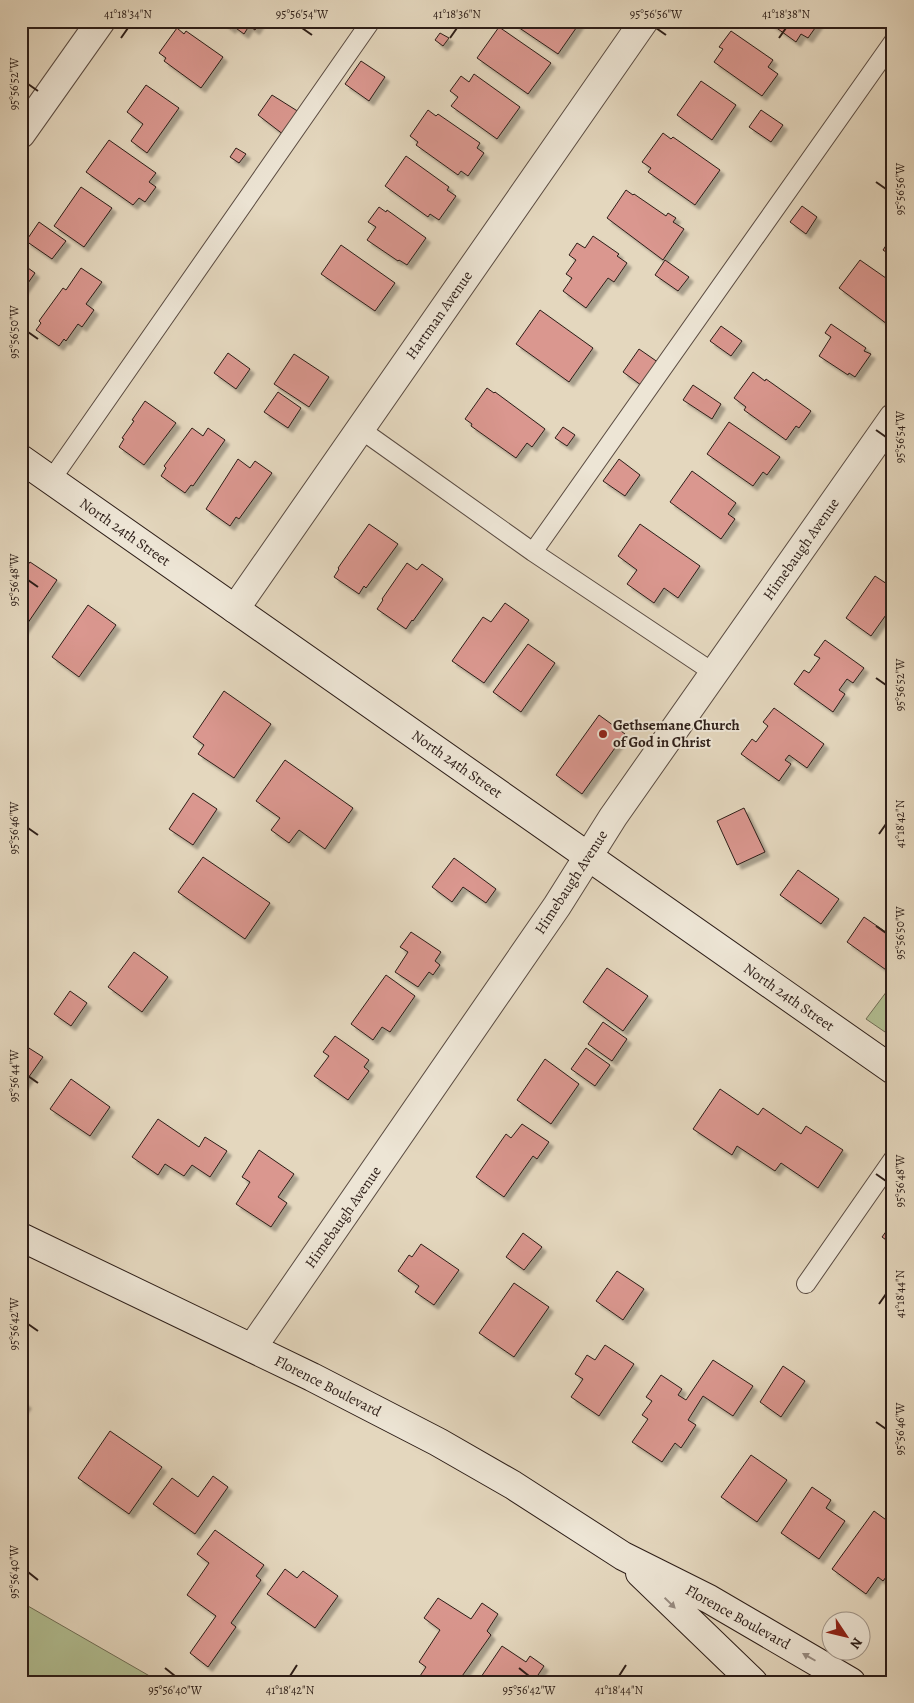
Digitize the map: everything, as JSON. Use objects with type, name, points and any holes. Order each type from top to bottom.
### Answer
[{"type":"street","points":[[21,134],[101,21]]},
{"type":"street","name":"Hartman Avenue","points":[[235,609],[644,21]]},
{"type":"street","name":"Himebaugh Avenue","points":[[252,1348],[552,914],[613,817],[893,418]]},
{"type":"street","name":"North 24th Street","points":[[21,459],[893,1070]]},
{"type":"street","name":"Florence Boulevard","points":[[21,1237],[347,1394],[481,1466],[622,1556],[717,1603],[850,1682]]},
{"type":"street","name":"Florence Boulevard","points":[[622,1556],[753,1682]]},
{"type":"lane","points":[[51,480],[371,21]]},
{"type":"lane","points":[[533,552],[893,42]]},
{"type":"lane","points":[[360,429],[533,552],[714,673]]},
{"type":"lane","points":[[806,1284],[893,1159]]},
{"type":"green space","points":[[893,983],[893,1021],[885,1032],[866,1019]]},
{"type":"green space","points":[[21,1602],[160,1682],[21,1682]]},
{"type":"building","points":[[221,21],[261,21],[255,30],[249,26],[244,34],[233,26],[231,29]]},
{"type":"building","points":[[518,21],[581,21],[558,54],[515,25]]},
{"type":"building","points":[[767,21],[820,21],[808,38],[801,34],[796,42]]},
{"type":"building","points":[[499,27],[551,63],[528,94],[477,58]]},
{"type":"building","points":[[177,28],[184,34],[186,31],[223,57],[201,88],[164,61],[166,58],[159,53]]},
{"type":"building","points":[[731,31],[773,60],[768,67],[778,74],[762,96],[714,62],[723,49],[719,47]]},
{"type":"building","points":[[440,33],[449,38],[443,46],[435,40]]},
{"type":"building","points":[[361,61],[385,77],[369,101],[345,84]]},
{"type":"building","points":[[474,74],[520,107],[497,139],[451,106],[458,97],[450,91],[461,76],[469,82]]},
{"type":"building","points":[[701,81],[736,105],[712,140],[677,115]]},
{"type":"building","points":[[146,85],[179,108],[147,153],[131,141],[143,124],[127,112]]},
{"type":"building","points":[[272,95],[299,112],[284,135],[258,115]]},
{"type":"building","points":[[428,110],[436,116],[438,114],[480,143],[477,148],[484,153],[468,176],[461,171],[458,175],[416,145],[418,142],[410,136]]},
{"type":"building","points":[[761,110],[783,125],[771,142],[749,127]]},
{"type":"building","points":[[663,133],[671,139],[673,137],[720,170],[695,205],[648,172],[651,168],[642,162]]},
{"type":"building","points":[[109,140],[156,173],[149,182],[156,187],[145,202],[139,198],[133,205],[86,172]]},
{"type":"building","points":[[236,148],[246,154],[239,163],[230,157]]},
{"type":"building","points":[[406,156],[449,187],[447,190],[456,196],[439,220],[430,214],[428,217],[385,186]]},
{"type":"building","points":[[81,187],[112,208],[84,247],[54,226]]},
{"type":"building","points":[[626,190],[666,216],[668,213],[676,218],[673,222],[684,229],[663,260],[607,218]]},
{"type":"building","points":[[802,206],[817,217],[806,234],[790,222]]},
{"type":"building","points":[[379,207],[386,212],[387,210],[426,238],[407,265],[367,240],[376,227],[368,222]]},
{"type":"building","points":[[39,222],[66,241],[52,259],[26,241]]},
{"type":"building","points":[[893,235],[893,257],[883,250]]},
{"type":"building","points":[[593,236],[619,254],[617,256],[627,263],[614,282],[608,278],[586,308],[563,291],[572,278],[566,274],[576,260],[569,255],[577,243],[585,248]]},
{"type":"building","points":[[341,245],[395,283],[375,311],[321,274]]},
{"type":"building","points":[[665,260],[689,277],[678,291],[655,275]]},
{"type":"building","points":[[860,260],[893,283],[893,324],[891,327],[839,288]]},
{"type":"building","points":[[21,263],[35,273],[21,293]]},
{"type":"building","points":[[81,268],[102,282],[86,304],[94,310],[82,327],[78,324],[66,341],[64,339],[59,346],[36,330],[41,323],[39,321],[63,288],[66,290]]},
{"type":"building","points":[[540,310],[593,348],[569,382],[516,344]]},
{"type":"building","points":[[831,324],[866,348],[864,351],[871,354],[855,377],[849,373],[848,375],[819,356],[831,337],[825,333]]},
{"type":"building","points":[[721,326],[742,341],[731,356],[710,341]]},
{"type":"building","points":[[639,349],[662,365],[645,388],[623,372]]},
{"type":"building","points":[[228,353],[250,369],[236,389],[214,373]]},
{"type":"building","points":[[294,354],[329,377],[309,407],[274,384]]},
{"type":"building","points":[[753,372],[811,411],[799,428],[796,426],[786,440],[744,410],[746,407],[734,398]]},
{"type":"building","points":[[693,385],[721,404],[712,419],[683,400]]},
{"type":"building","points":[[487,388],[545,429],[532,447],[527,443],[516,458],[471,426],[472,424],[465,419]]},
{"type":"building","points":[[278,392],[301,408],[288,428],[264,412]]},
{"type":"building","points":[[145,401],[176,423],[144,465],[119,447],[124,439],[122,438],[134,421],[132,420]]},
{"type":"building","points":[[729,422],[780,457],[767,475],[763,472],[753,486],[707,454]]},
{"type":"building","points":[[563,427],[575,435],[567,446],[555,438]]},
{"type":"building","points":[[192,428],[203,436],[208,428],[225,440],[193,486],[191,485],[185,493],[161,476],[166,468],[164,466]]},
{"type":"building","points":[[238,459],[250,468],[255,461],[272,473],[239,519],[236,517],[230,526],[206,509]]},
{"type":"building","points":[[619,459],[640,475],[625,496],[603,481]]},
{"type":"building","points":[[692,471],[736,503],[728,514],[735,519],[721,539],[670,502]]},
{"type":"building","points":[[369,524],[398,544],[366,588],[364,586],[359,594],[334,577],[338,568]]},
{"type":"building","points":[[640,524],[700,566],[678,598],[664,588],[654,603],[627,584],[637,570],[618,556]]},
{"type":"building","points":[[30,562],[57,580],[21,633],[21,574]]},
{"type":"building","points":[[407,563],[417,570],[422,564],[443,579],[406,629],[377,609]]},
{"type":"building","points":[[875,576],[893,588],[893,605],[871,636],[846,618]]},
{"type":"building","points":[[505,603],[529,620],[484,683],[452,661],[483,617],[491,622]]},
{"type":"building","points":[[88,605],[116,625],[79,677],[52,657]]},
{"type":"building","points":[[825,640],[864,668],[853,683],[847,679],[839,690],[845,694],[833,712],[794,684],[804,670],[809,673],[820,658],[814,655]]},
{"type":"building","points":[[528,644],[555,663],[521,712],[493,692]]},
{"type":"building","points":[[224,691],[271,724],[234,778],[198,754],[204,745],[193,737]]},
{"type":"building","points":[[774,708],[824,744],[807,768],[789,755],[785,760],[791,764],[779,781],[741,754],[752,739],[756,742],[768,726],[763,722]]},
{"type":"building","points":[[599,715],[625,734],[582,794],[556,775]]},
{"type":"building","points":[[285,760],[353,808],[325,849],[299,830],[289,843],[271,830],[280,818],[256,801]]},
{"type":"building","points":[[193,793],[217,809],[193,845],[169,829]]},
{"type":"building","points":[[744,808],[765,852],[737,865],[717,821]]},
{"type":"building","points":[[203,857],[270,903],[245,939],[178,892]]},
{"type":"building","points":[[454,858],[496,889],[486,903],[463,887],[452,902],[432,887]]},
{"type":"building","points":[[798,870],[839,899],[821,924],[780,895]]},
{"type":"building","points":[[864,917],[893,937],[893,967],[889,972],[847,942]]},
{"type":"building","points":[[411,932],[441,952],[435,961],[440,965],[433,975],[429,972],[418,987],[395,972],[408,952],[400,947]]},
{"type":"building","points":[[134,952],[168,977],[142,1012],[108,987]]},
{"type":"building","points":[[607,968],[648,996],[623,1031],[583,1002]]},
{"type":"building","points":[[386,975],[415,996],[390,1032],[382,1027],[373,1040],[351,1024]]},
{"type":"building","points":[[70,991],[87,1003],[71,1026],[54,1014]]},
{"type":"building","points":[[603,1022],[627,1039],[612,1061],[588,1044]]},
{"type":"building","points":[[335,1036],[369,1060],[364,1067],[369,1071],[348,1100],[314,1076],[329,1056],[323,1052]]},
{"type":"building","points":[[21,1043],[43,1057],[21,1088]]},
{"type":"building","points":[[586,1048],[610,1065],[595,1086],[571,1069]]},
{"type":"building","points":[[545,1059],[579,1084],[551,1124],[517,1100]]},
{"type":"building","points":[[71,1079],[110,1107],[90,1136],[50,1109]]},
{"type":"building","points":[[720,1089],[758,1115],[763,1108],[801,1134],[806,1126],[843,1150],[818,1188],[781,1163],[775,1171],[737,1146],[732,1155],[693,1129]]},
{"type":"building","points":[[158,1119],[199,1147],[205,1137],[227,1151],[210,1177],[192,1165],[184,1176],[165,1164],[158,1175],[132,1157]]},
{"type":"building","points":[[522,1124],[549,1142],[537,1159],[533,1156],[504,1197],[476,1177],[506,1134],[511,1138]]},
{"type":"building","points":[[259,1150],[294,1174],[278,1197],[287,1203],[271,1227],[236,1204],[250,1182],[242,1177]]},
{"type":"building","points":[[893,1222],[893,1245],[882,1237]]},
{"type":"building","points":[[523,1233],[542,1247],[524,1270],[506,1257]]},
{"type":"building","points":[[421,1244],[459,1270],[434,1305],[415,1292],[419,1286],[398,1271],[409,1255],[412,1257]]},
{"type":"building","points":[[617,1271],[644,1289],[623,1320],[596,1301]]},
{"type":"building","points":[[514,1283],[549,1307],[514,1357],[479,1333]]},
{"type":"building","points":[[605,1345],[634,1364],[599,1416],[571,1397],[583,1379],[575,1374],[587,1355],[595,1360]]},
{"type":"building","points":[[713,1360],[753,1386],[733,1416],[703,1396],[688,1420],[696,1425],[681,1448],[675,1443],[662,1462],[632,1442],[648,1419],[642,1415],[652,1401],[646,1397],[661,1375],[682,1389],[678,1395],[686,1400]]},
{"type":"building","points":[[783,1366],[805,1381],[781,1417],[760,1402]]},
{"type":"building","points":[[21,1400],[27,1404],[21,1412]]},
{"type":"building","points":[[110,1431],[162,1467],[129,1514],[78,1478]]},
{"type":"building","points":[[751,1455],[787,1480],[757,1522],[721,1497]]},
{"type":"building","points":[[213,1476],[228,1487],[195,1534],[153,1504],[172,1478],[198,1497]]},
{"type":"building","points":[[812,1487],[831,1500],[826,1508],[845,1521],[819,1559],[781,1533]]},
{"type":"building","points":[[874,1511],[893,1525],[893,1568],[883,1581],[878,1577],[866,1594],[832,1569]]},
{"type":"building","points":[[215,1530],[264,1565],[256,1576],[261,1580],[231,1623],[236,1627],[208,1667],[190,1653],[216,1616],[187,1595],[209,1563],[197,1554]]},
{"type":"building","points":[[285,1569],[297,1578],[303,1571],[338,1596],[315,1628],[267,1594]]},
{"type":"building","points":[[438,1598],[471,1619],[482,1603],[498,1614],[487,1631],[491,1635],[460,1679],[464,1682],[416,1682],[426,1667],[419,1662],[440,1630],[424,1618]]},
{"type":"building","points":[[502,1646],[526,1662],[530,1656],[544,1666],[538,1675],[548,1682],[488,1682],[481,1677]]},
{"type":"place","name":"Gethsemane Church of God in Christ","points":[[603,734]]}]
